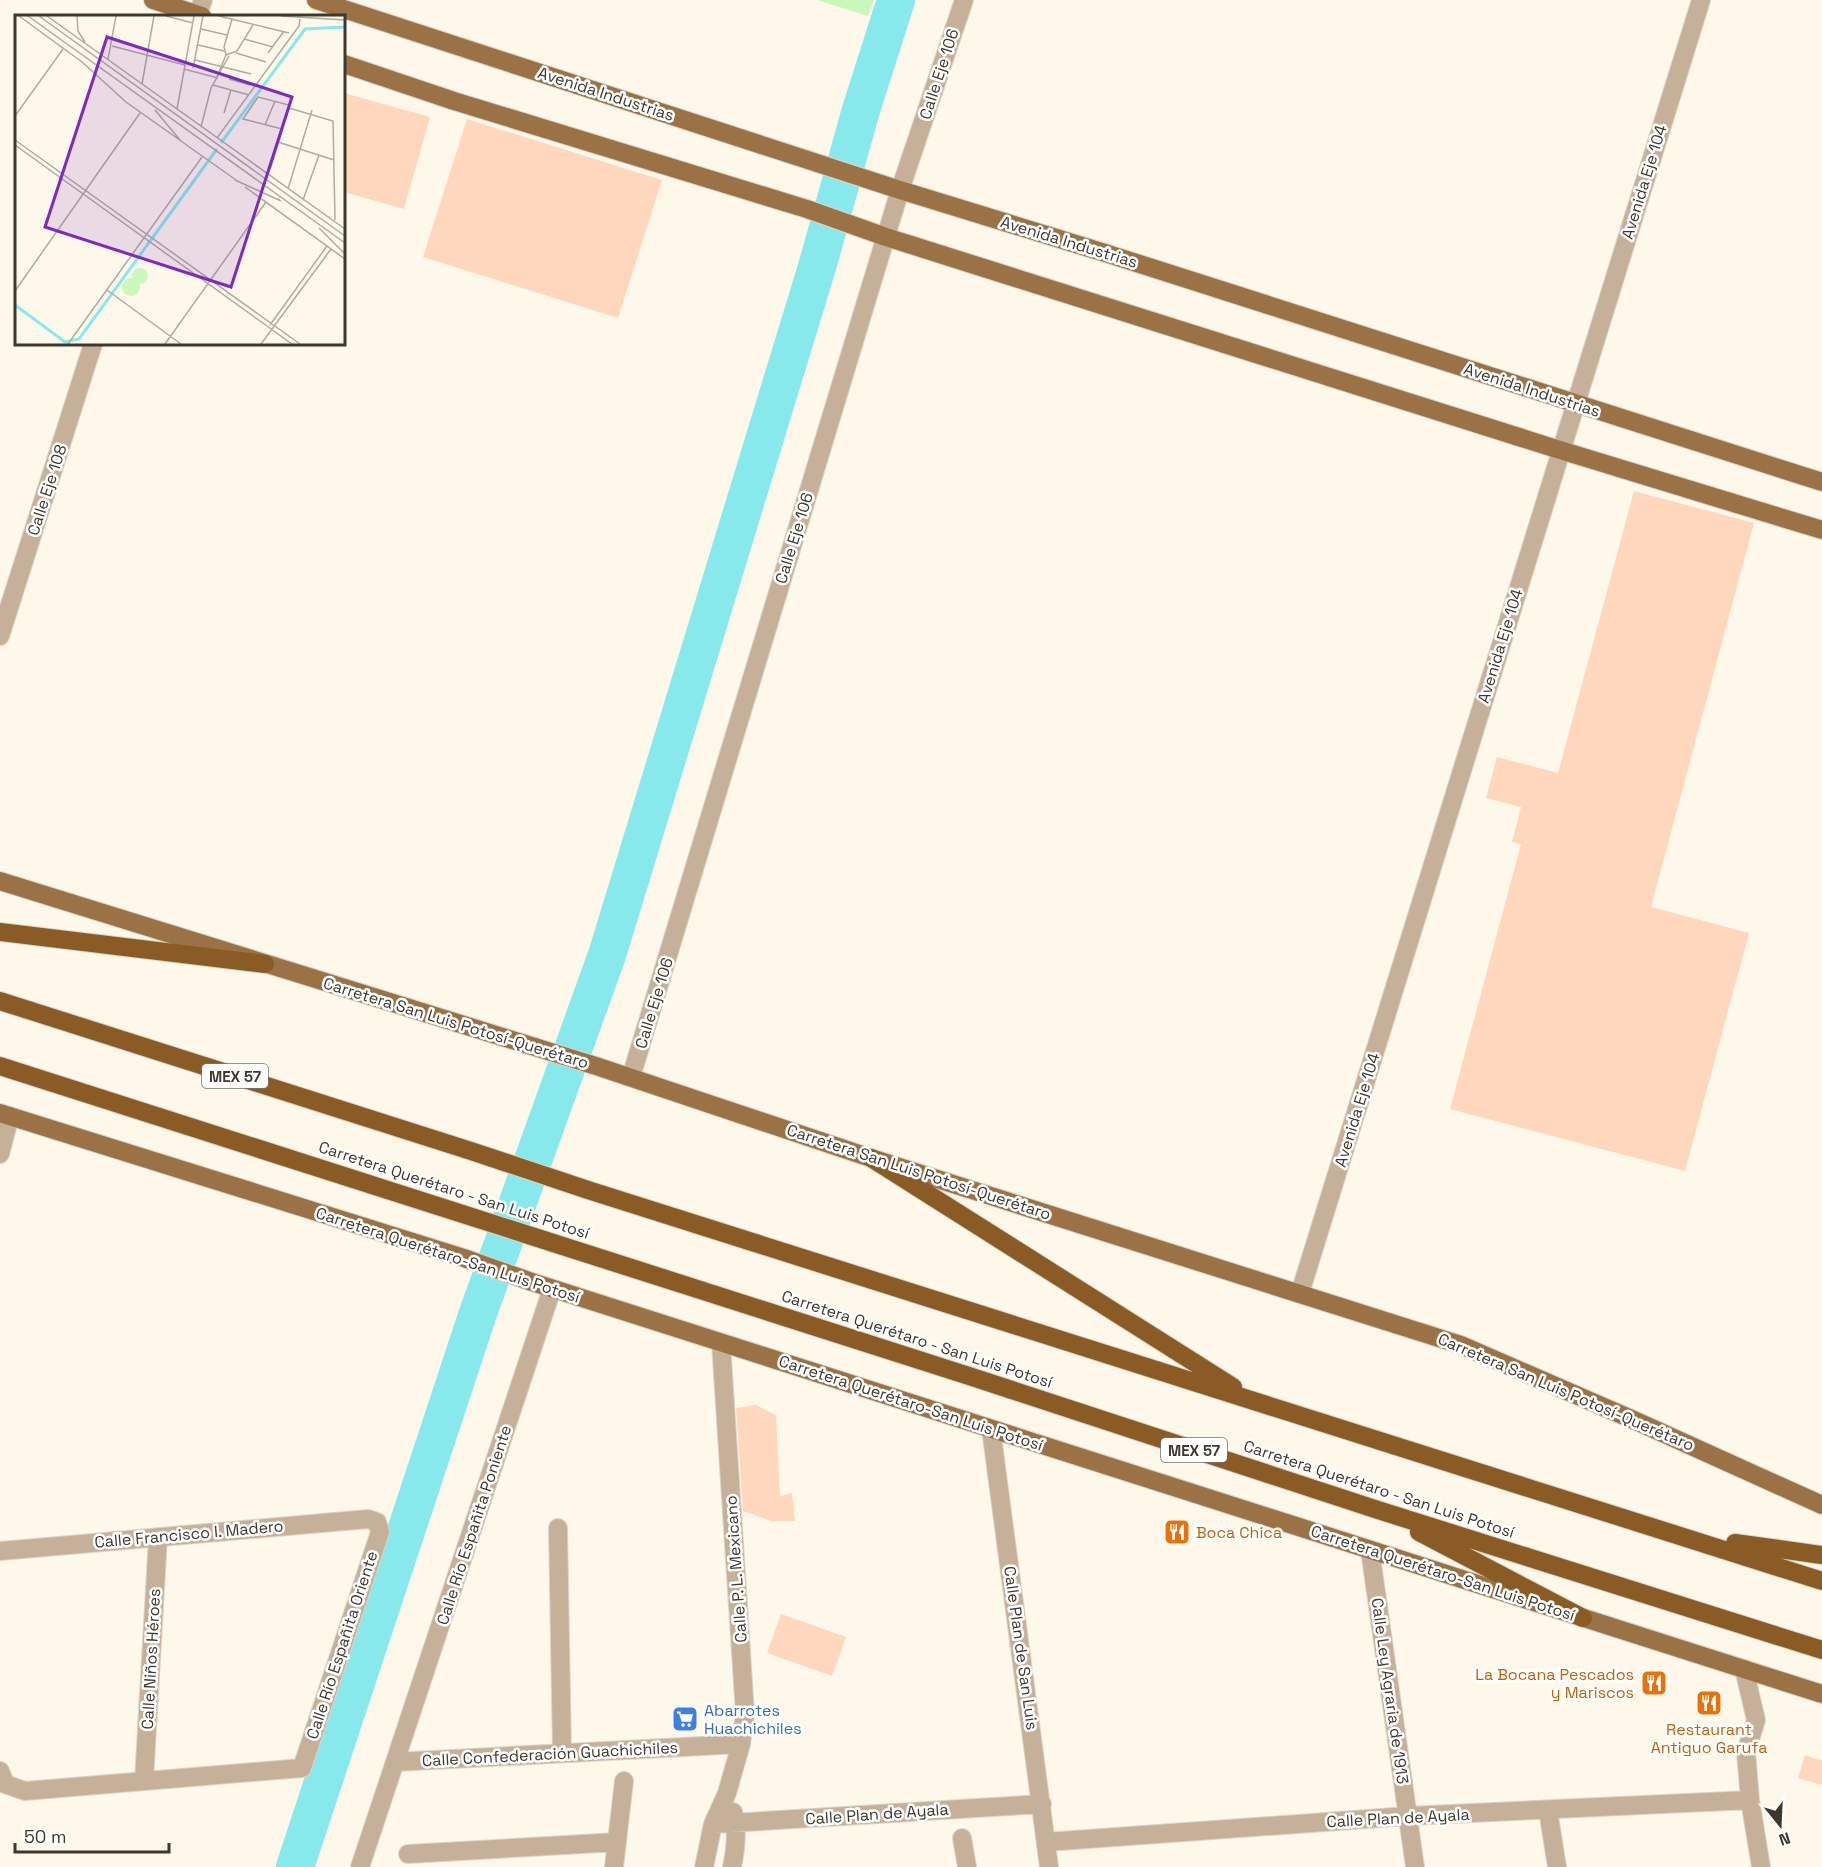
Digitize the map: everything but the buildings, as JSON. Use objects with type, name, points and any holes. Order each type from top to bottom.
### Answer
[{"type":"highway","points":[[0,932],[266,963]]},
{"type":"highway","name":"MEX 57","points":[[0,1001],[1822,1581]]},
{"type":"highway","name":"Carretera Querétaro - San Luis Potosí","points":[[0,1066],[566,1246],[1378,1510],[1822,1650]]},
{"type":"highway","points":[[871,1158],[1255,1401]]},
{"type":"highway","points":[[1378,1510],[1583,1618]]},
{"type":"highway","points":[[1690,1538],[1822,1555]]},
{"type":"main road","points":[[153,0],[200,12]]},
{"type":"main road","name":"Avenida Industrias","points":[[316,0],[900,190],[1102,252],[1822,482]]},
{"type":"main road","points":[[345,64],[465,105],[807,209],[886,237],[1560,450],[1822,530]]},
{"type":"main road","name":"Carretera San Luis Potosí-Querétaro","points":[[0,881],[631,1077],[871,1158],[1461,1345],[1822,1505]]},
{"type":"main road","name":"Carretera Querétaro-San Luis Potosí","points":[[5,1114],[464,1258],[552,1289],[1822,1694]]},
{"type":"street","name":"Calle Eje 106","points":[[631,1077],[900,190],[964,0]]},
{"type":"street","name":"Avenida Eje 104","points":[[1300,1293],[1701,0]]},
{"type":"street","name":"Calle Eje 108","points":[[0,636],[93,345]]},
{"type":"street","points":[[0,1154],[5,1114]]},
{"type":"street","name":"Calle Río Españita Poniente","points":[[360,1867],[552,1289]]},
{"type":"street","name":"Calle P. L. Mexicano","points":[[704,1867],[712,1824],[727,1793],[741,1744],[745,1714],[721,1343]]},
{"type":"street","name":"Calle Plan de San Luis","points":[[991,1429],[1049,1867]]},
{"type":"street","name":"Calle Francisco I. Madero","points":[[0,1551],[368,1519],[377,1522]]},
{"type":"street","name":"Calle Río Españita Oriente","points":[[144,1781],[302,1768],[380,1532],[377,1522]]},
{"type":"street","points":[[558,1528],[562,1753]]},
{"type":"street","name":"Calle Niños Héroes","points":[[144,1781],[158,1537]]},
{"type":"street","name":"Calle Ley Agraria de 1913","points":[[1370,1550],[1414,1867]]},
{"type":"street","points":[[1744,1669],[1755,1720],[1746,1752],[1750,1800],[1761,1867]]},
{"type":"street","name":"Calle Confederación Guachichiles","points":[[395,1762],[741,1744]]},
{"type":"street","points":[[2,1778],[25,1791],[144,1781]]},
{"type":"street","points":[[614,1867],[624,1780]]},
{"type":"street","points":[[727,1793],[736,1824],[732,1867]]},
{"type":"street","name":"Calle Plan de Ayala","points":[[1046,1842],[1408,1816],[1750,1800]]},
{"type":"street","name":"Calle Plan de Ayala","points":[[712,1824],[1042,1804]]},
{"type":"street","points":[[1548,1810],[1557,1867]]},
{"type":"street","points":[[962,1838],[966,1867]]},
{"type":"street","points":[[408,1854],[460,1859],[617,1842]]},
{"type":"green space","points":[[817,0],[874,0],[868,16]]},
{"type":"waterway","points":[[295,1867],[478,1313],[607,955],[896,0]]},
{"type":"place","name":"Boca Chica","points":[[1177,1532]]},
{"type":"place","name":"La Bocana Pescados y Mariscos","points":[[1654,1683]]},
{"type":"place","name":"Restaurant Antiguo Garufa","points":[[1709,1703]]},
{"type":"place","name":"Abarrotes Huachichiles","points":[[685,1719]]}]
